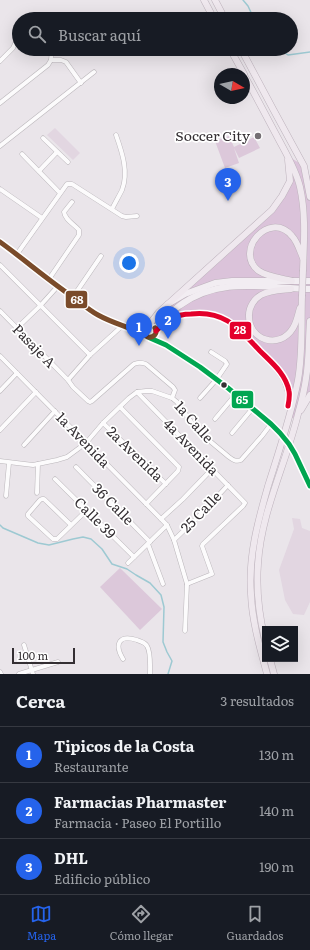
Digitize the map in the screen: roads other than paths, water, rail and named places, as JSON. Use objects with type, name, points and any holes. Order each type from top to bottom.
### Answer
[{"type":"highway","points":[[204,0],[210,12]]},
{"type":"highway","points":[[215,0],[221,12]]},
{"type":"highway","points":[[234,56],[241,68]]},
{"type":"highway","points":[[245,56],[310,177]]},
{"type":"highway","points":[[250,85],[297,176],[302,196],[304,221],[302,352],[300,367],[287,421],[260,514],[251,562],[253,617],[267,674]]},
{"type":"highway","points":[[168,304],[272,210],[290,181],[288,156]]},
{"type":"highway","points":[[304,166],[310,197]]},
{"type":"highway","points":[[292,281],[267,275],[259,271],[254,265],[250,251],[255,238],[268,228],[274,227],[283,229],[293,236],[303,259]]},
{"type":"highway","points":[[291,289],[274,291],[261,295],[254,301],[249,309],[248,322],[252,331],[261,338],[270,340],[278,340],[284,337],[290,333],[294,327],[302,303]]},
{"type":"highway","points":[[156,331],[170,319],[185,314],[211,314],[231,323],[272,363],[283,377],[289,396],[287,421]]},
{"type":"highway","points":[[262,626],[258,592],[258,564],[261,542],[273,494],[298,415],[305,386],[310,320]]},
{"type":"highway","points":[[298,415],[310,395]]},
{"type":"highway","points":[[271,662],[274,674]]},
{"type":"main road","points":[[0,242],[97,314],[166,345],[200,367],[236,394],[271,424],[289,444],[310,486]]},
{"type":"main road","points":[[147,336],[143,331],[168,304],[185,294],[215,283],[232,280],[310,281]]},
{"type":"main road","points":[[147,336],[154,336],[161,322],[170,313],[188,300],[204,292],[218,288],[246,285],[310,289]]},
{"type":"main road","points":[[128,328],[153,326],[166,345]]},
{"type":"street","points":[[0,61],[12,49]]},
{"type":"street","points":[[0,104],[48,65],[51,56]]},
{"type":"street","points":[[51,60],[61,60],[66,62],[81,83]]},
{"type":"street","points":[[0,146],[94,72]]},
{"type":"street","points":[[112,209],[122,189],[125,169],[116,135]]},
{"type":"street","points":[[43,138],[68,162]]},
{"type":"street","points":[[39,171],[57,152]]},
{"type":"street","points":[[22,154],[60,193]]},
{"type":"street","points":[[17,254],[66,185],[70,184],[112,209],[117,214],[126,217],[137,216]]},
{"type":"street","points":[[0,189],[42,218]]},
{"type":"street","points":[[49,279],[79,235],[79,230],[64,215],[64,212],[72,202]]},
{"type":"street","points":[[73,297],[101,256]]},
{"type":"street","points":[[0,265],[90,355]]},
{"type":"street","points":[[16,328],[40,306],[58,286]]},
{"type":"street","name":"Pasaje A","points":[[0,311],[68,380]]},
{"type":"street","points":[[68,380],[90,355],[122,326]]},
{"type":"street","points":[[200,398],[216,380],[227,364],[225,361],[210,352]]},
{"type":"street","name":"1a Avenida","points":[[0,356],[167,525],[174,540],[187,584],[185,631]]},
{"type":"street","name":"1a Calle","points":[[68,380],[73,387],[90,402],[134,364],[146,364],[175,389],[172,398],[199,432],[229,457],[238,461],[241,460],[271,424]]},
{"type":"street","points":[[0,391],[17,373]]},
{"type":"street","points":[[0,462],[33,465],[57,460],[67,456],[86,443],[103,423],[137,392],[146,390],[152,391],[172,398]]},
{"type":"street","points":[[0,430],[36,392]]},
{"type":"street","name":"4a Avenida","points":[[137,392],[244,503],[243,506],[202,546],[212,574],[187,584]]},
{"type":"street","points":[[215,419],[236,394]]},
{"type":"street","points":[[120,407],[179,467],[178,471],[146,504]]},
{"type":"street","points":[[232,433],[252,409]]},
{"type":"street","points":[[24,444],[55,412]]},
{"type":"street","name":"2a Avenida","points":[[103,423],[166,484]]},
{"type":"street","points":[[6,496],[9,462]]},
{"type":"street","points":[[37,493],[38,464]]},
{"type":"street","name":"36 Calle","points":[[76,467],[149,543]]},
{"type":"street","points":[[161,519],[212,469]]},
{"type":"street","name":"Calle 39","points":[[55,479],[134,557]]},
{"type":"street","name":"25 Calle","points":[[174,540],[228,485]]},
{"type":"street","points":[[71,525],[44,499],[42,499],[29,511],[28,514],[28,516],[53,539],[57,539],[87,510]]},
{"type":"street","points":[[128,563],[167,525]]},
{"type":"street","points":[[149,543],[163,584]]},
{"type":"street","points":[[123,659],[118,650],[122,639],[126,637],[146,644],[149,649],[150,674]]},
{"type":"street","points":[[24,645],[33,672]]},
{"type":"street","points":[[19,674],[33,672],[58,662]]},
{"type":"waterway","points":[[243,0],[251,12]]},
{"type":"waterway","points":[[298,54],[310,52]]},
{"type":"waterway","points":[[0,525],[3,528],[38,543],[49,545],[83,537],[91,539],[102,549],[112,564],[127,569],[150,583],[161,595],[164,607],[163,642],[172,661],[168,674]]},
{"type":"place","name":"Soccer City","points":[[258,136]]},
{"type":"place","name":"DHL","points":[[228,201]]},
{"type":"place","name":"Farmacias Pharmaster","points":[[168,339]]},
{"type":"place","name":"Tipicos de la Costa","points":[[139,346]]}]
